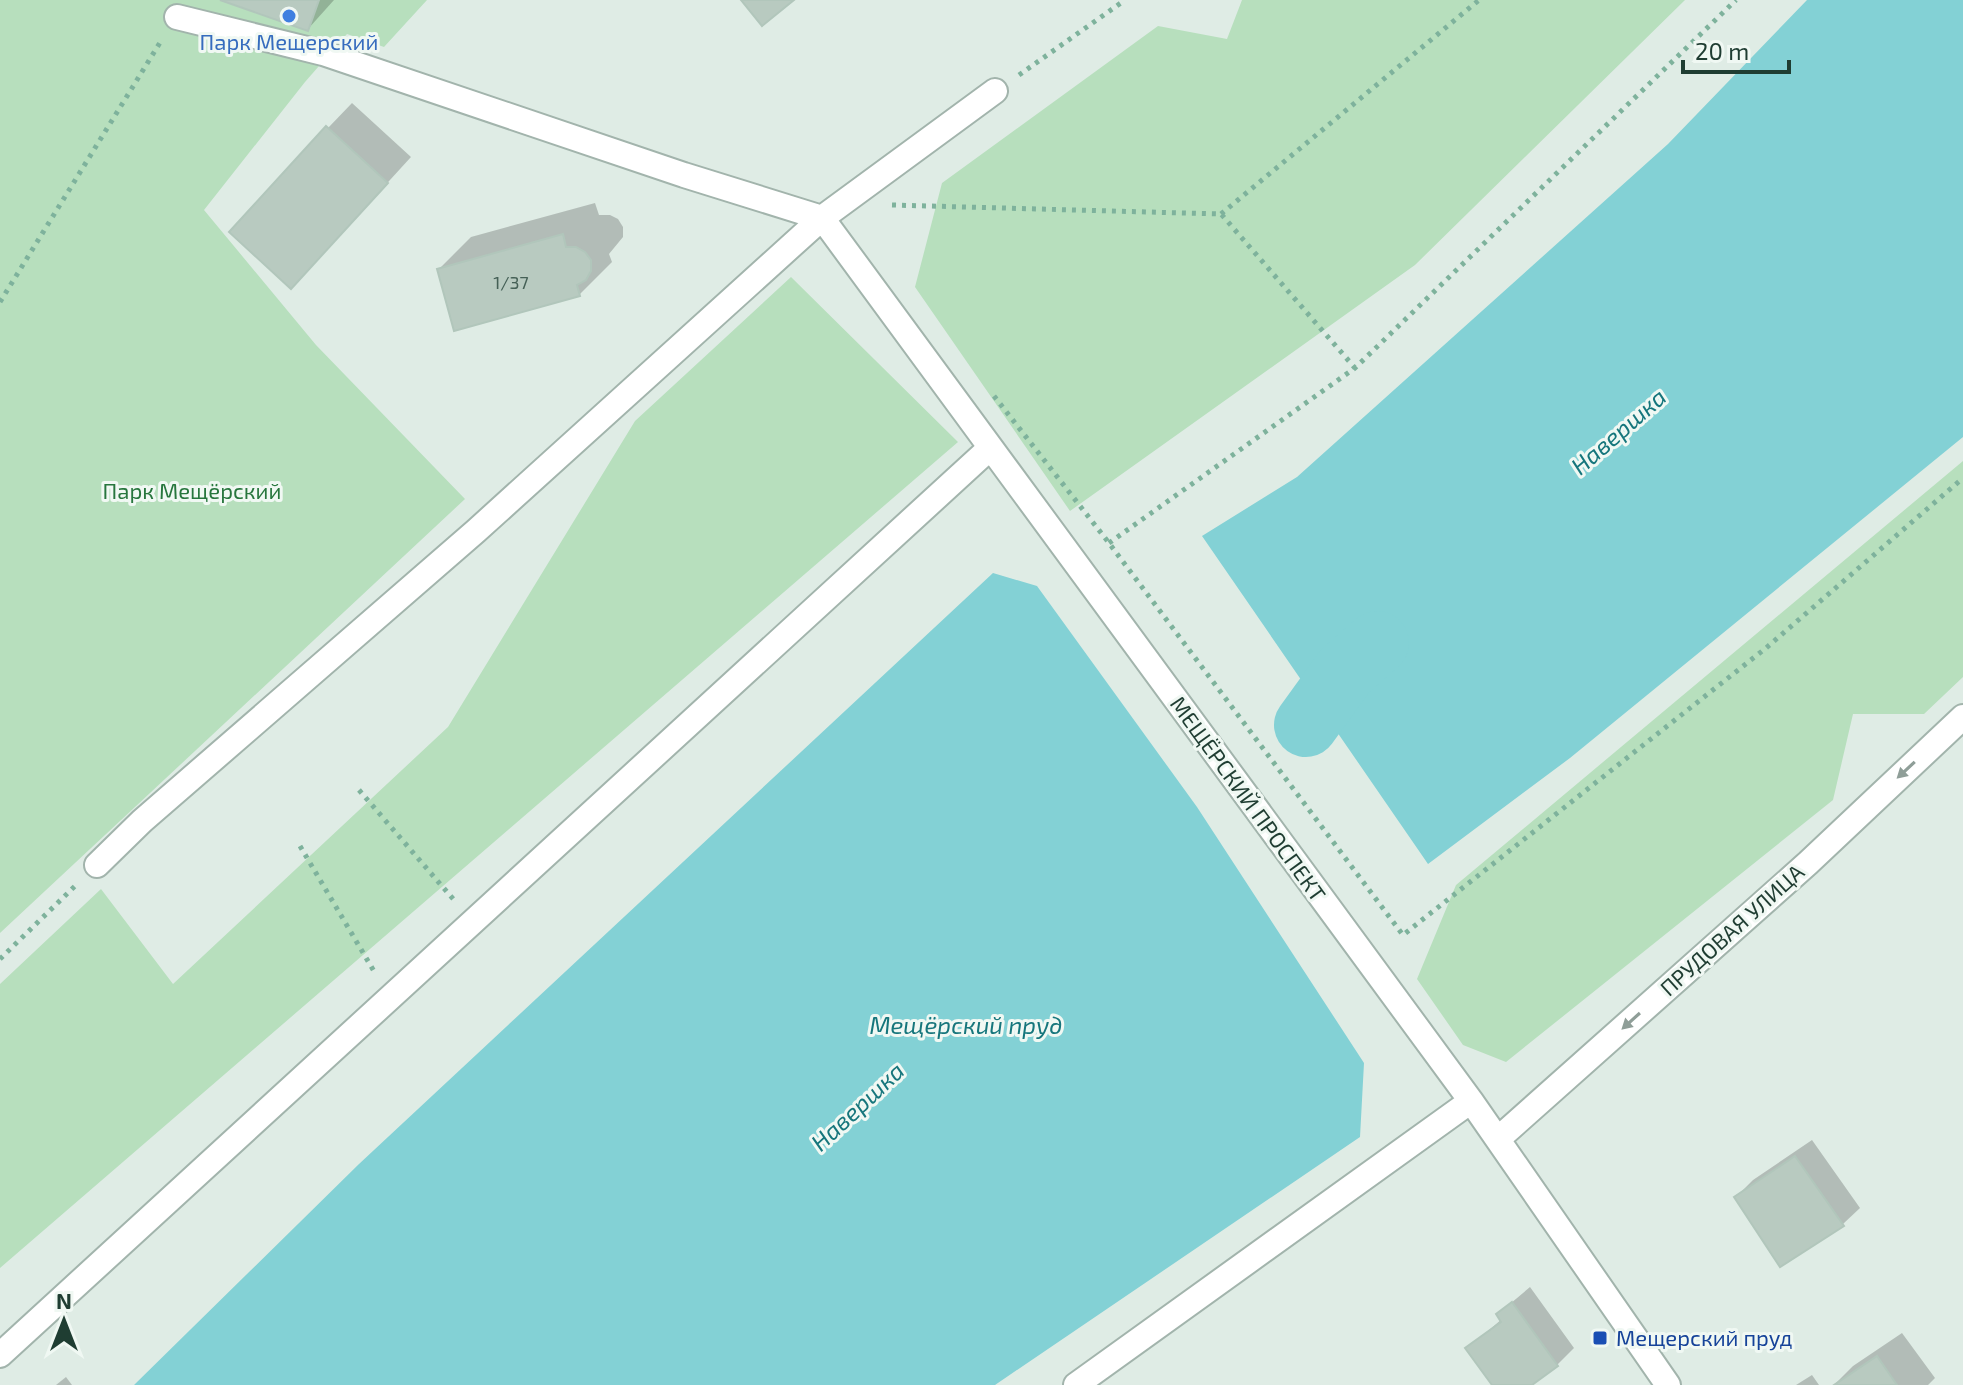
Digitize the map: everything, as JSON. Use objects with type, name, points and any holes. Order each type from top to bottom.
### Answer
[{"type":"street","points":[[177,17],[323,53],[684,175],[822,218]]},
{"type":"street","points":[[97,865],[142,821],[476,531],[822,218],[995,91]]},
{"type":"street","name":"МЕЩЁРСКИЙ ПРОСПЕКТ","points":[[822,218],[1471,1101],[1668,1385]]},
{"type":"street","points":[[0,1355],[990,448]]},
{"type":"street","name":"ПРУДОВАЯ УЛИЦА","points":[[1498,1139],[1808,863],[1963,717]]},
{"type":"street","points":[[1076,1385],[1471,1101]]},
{"type":"path","points":[[995,91],[1125,0]]},
{"type":"path","points":[[843,203],[1221,214],[1479,0]]},
{"type":"path","points":[[1736,0],[1355,368],[1109,543],[1403,935],[1766,648],[1963,478]]},
{"type":"path","points":[[0,302],[177,17]]},
{"type":"path","points":[[1221,214],[1355,368]]},
{"type":"path","points":[[359,790],[473,922]]},
{"type":"path","points":[[300,846],[390,998]]},
{"type":"path","points":[[0,959],[97,865]]},
{"type":"green space","name":"Парк Мещёрский","points":[[0,0],[427,0],[384,47],[347,34],[204,210],[316,345],[465,499],[0,933]]},
{"type":"green space","points":[[1242,0],[1685,0],[1415,265],[1070,511],[915,287],[942,183],[1158,26],[1227,39]]},
{"type":"green space","points":[[791,277],[958,442],[0,1268],[0,984],[101,889],[173,984],[448,727],[635,421]]},
{"type":"green space","points":[[1963,461],[1963,677],[1924,714],[1853,714],[1833,800],[1506,1062],[1463,1045],[1417,979],[1456,885]]},
{"type":"water","points":[[1807,0],[1963,0],[1963,437],[1570,758],[1428,864],[1202,536],[1297,477],[1668,144]]},
{"type":"water","name":"Мещёрский пруд","points":[[993,573],[1037,586],[1197,807],[1364,1063],[1360,1137],[995,1385],[134,1385],[359,1164]]},
{"type":"building","name":"Парк Мещерский","points":[[220,0],[319,0],[308,31]]},
{"type":"building","points":[[741,0],[794,0],[762,26]]},
{"type":"building","points":[[326,126],[388,183],[291,289],[229,232]]},
{"type":"building","points":[[563,234],[566,247],[576,247],[591,260],[591,271],[586,280],[577,285],[580,296],[454,331],[437,269]]},
{"type":"building","points":[[1795,1156],[1844,1226],[1780,1267],[1734,1197]]},
{"type":"building","points":[[1512,1302],[1558,1366],[1532,1385],[1492,1385],[1465,1348],[1501,1322],[1496,1314]]},
{"type":"building","points":[[1877,1356],[1897,1385],[1834,1385]]},
{"type":"waterway","name":"Навершка","points":[[1306,725],[1345,671],[1377,643]]},
{"type":"place","name":"Парк Мещерский","points":[[289,16]]},
{"type":"place","name":"Мещерский пруд","points":[[1600,1338]]}]
